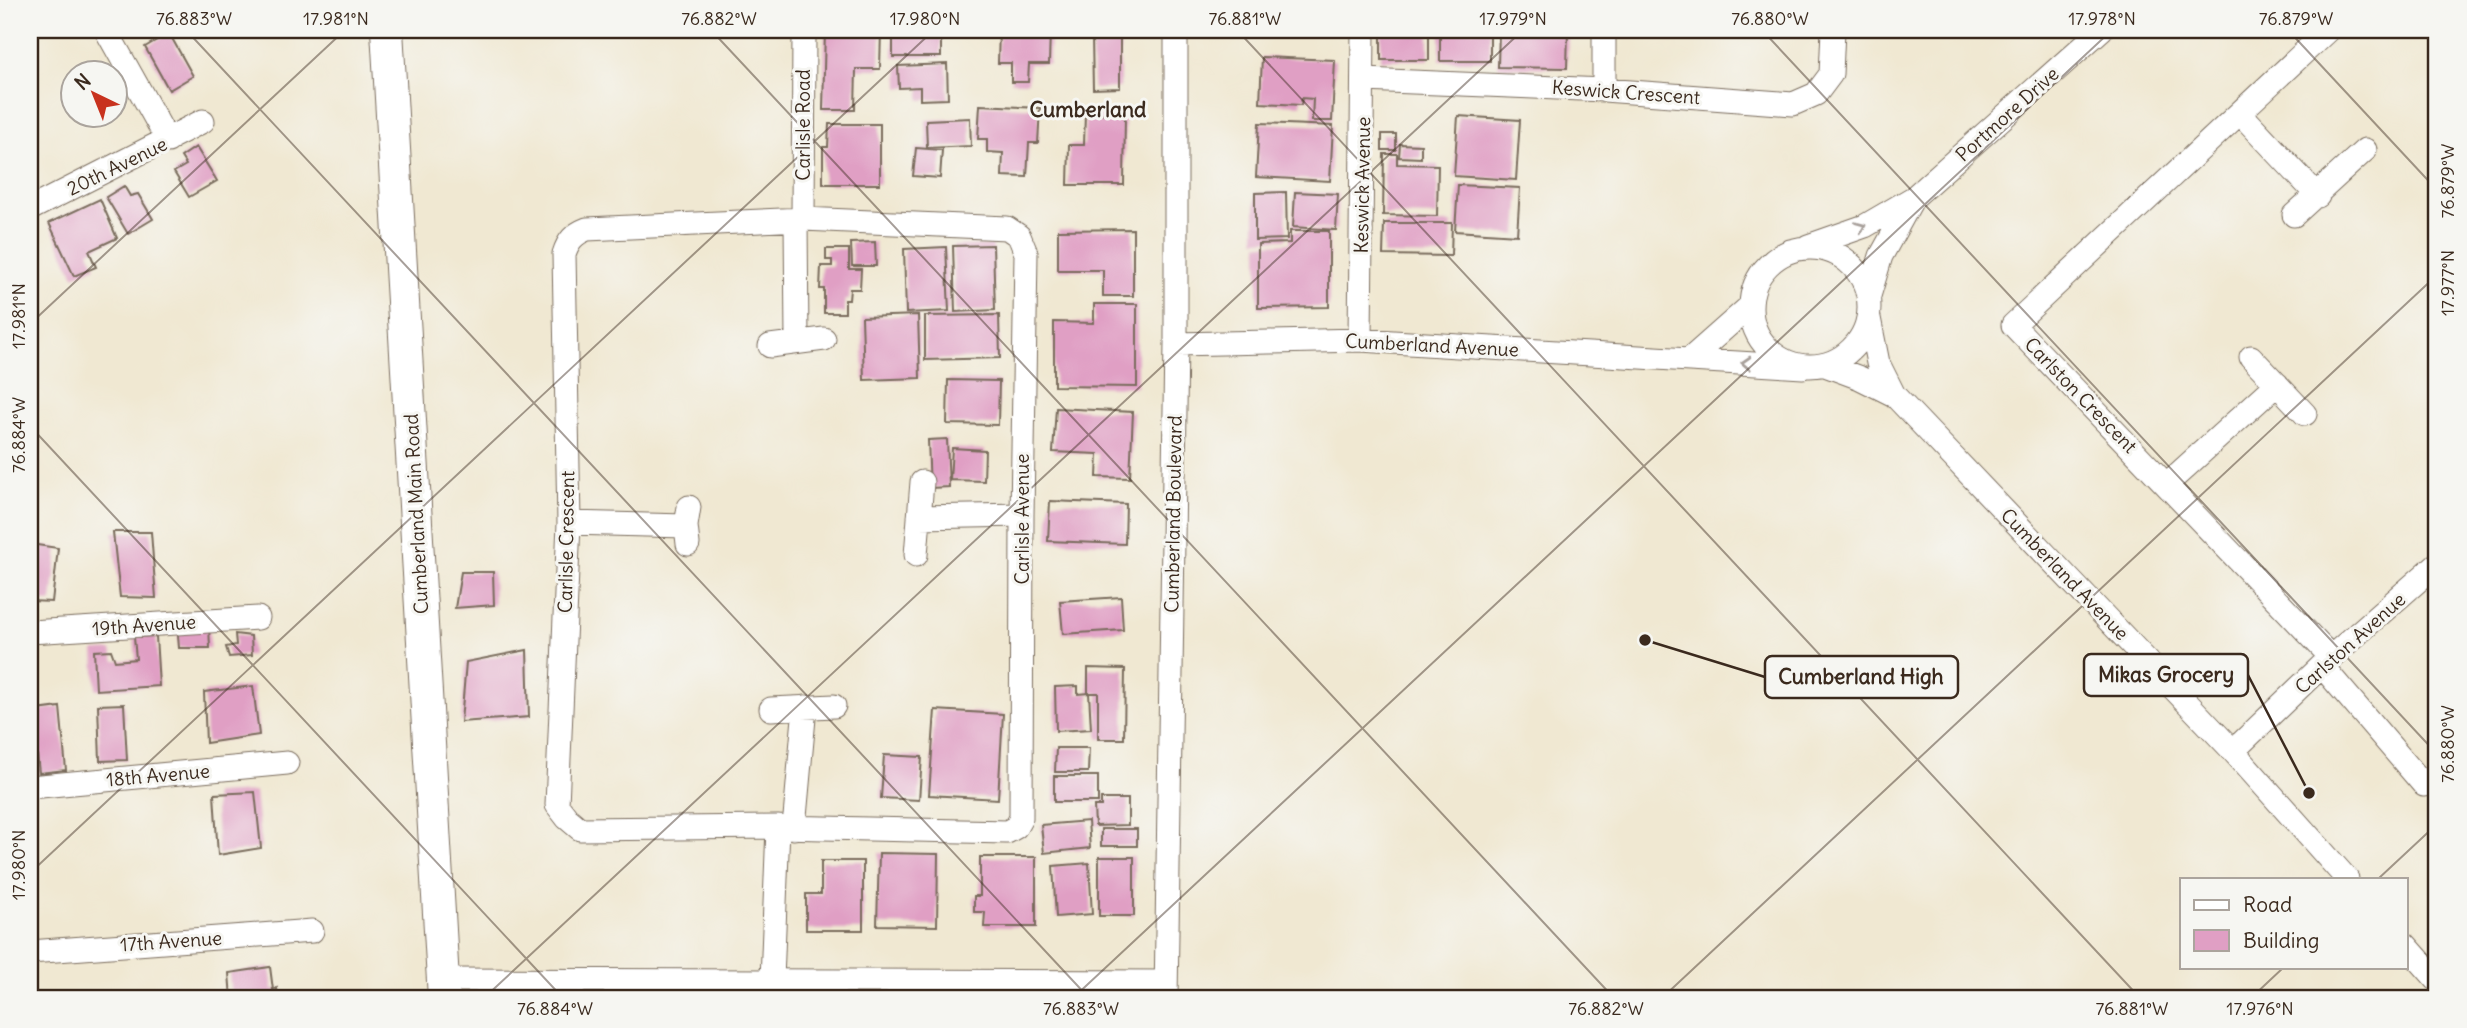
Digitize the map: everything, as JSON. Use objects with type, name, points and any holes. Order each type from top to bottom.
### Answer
[{"type":"street","points":[[106,30],[168,141]]},
{"type":"street","name":"Cumberland Main Road","points":[[387,30],[443,989]]},
{"type":"street","name":"Carlisle Road","points":[[797,342],[804,30]]},
{"type":"street","name":"Cumberland Boulevard","points":[[1166,990],[1176,344],[1177,30]]},
{"type":"street","name":"Keswick Avenue","points":[[1360,340],[1363,30]]},
{"type":"street","points":[[1604,30],[1604,90]]},
{"type":"street","name":"Keswick Crescent","points":[[1364,80],[1604,90],[1793,104],[1816,94],[1831,74],[1833,30]]},
{"type":"street","name":"Portmore Drive","points":[[1805,247],[1865,226],[1913,198],[2101,30]]},
{"type":"street","name":"Carlston Crescent","points":[[2328,30],[2012,325],[2166,484],[2327,662],[2424,785]]},
{"type":"street","points":[[2241,113],[2318,196]]},
{"type":"street","name":"20th Avenue","points":[[30,209],[203,121]]},
{"type":"street","points":[[2294,215],[2318,196],[2365,150]]},
{"type":"street","name":"Portmore Drive","points":[[1869,307],[1881,256],[1913,198]]},
{"type":"street","name":"Carlisle Crescent","points":[[1007,228],[800,219],[587,229],[572,237],[564,254],[569,523],[557,805],[580,830],[786,828],[1007,832],[1016,827],[1021,818]]},
{"type":"street","name":"Carlisle Avenue","points":[[1007,228],[1019,236],[1026,253],[1021,818]]},
{"type":"street","points":[[1805,247],[1827,249],[1847,259],[1861,275],[1869,307],[1860,339],[1845,356],[1814,366],[1782,360],[1765,346],[1754,328],[1750,306],[1755,285],[1767,266],[1784,253],[1805,247]]},
{"type":"street","points":[[1689,360],[1750,306]]},
{"type":"street","name":"Cumberland Avenue","points":[[1869,307],[1878,363],[1894,395],[2233,751],[2346,878]]},
{"type":"street","points":[[770,346],[824,339]]},
{"type":"street","name":"Cumberland Avenue","points":[[1176,344],[1360,340],[1814,366],[1860,378],[1894,395]]},
{"type":"street","points":[[2252,357],[2305,414]]},
{"type":"street","points":[[2166,484],[2277,383]]},
{"type":"street","points":[[916,555],[922,482]]},
{"type":"street","points":[[919,517],[1022,515]]},
{"type":"street","points":[[569,523],[688,526]]},
{"type":"street","name":"Carlston Avenue","points":[[2233,751],[2327,662],[2437,565]]},
{"type":"street","name":"19th Avenue","points":[[30,632],[258,618]]},
{"type":"street","points":[[771,709],[834,706]]},
{"type":"street","points":[[772,980],[786,828],[805,707]]},
{"type":"street","name":"18th Avenue","points":[[30,787],[287,763]]},
{"type":"street","name":"17th Avenue","points":[[30,952],[312,931]]},
{"type":"street","points":[[2408,947],[2437,980]]},
{"type":"street","points":[[443,989],[772,980],[880,990],[1166,990]]},
{"type":"building","points":[[825,30],[881,30],[880,69],[856,69],[855,110],[823,110]]},
{"type":"building","points":[[893,30],[941,30],[941,57],[893,57]]},
{"type":"building","points":[[999,30],[1050,30],[1049,64],[1029,64],[1028,82],[1011,82],[1011,63],[998,63]]},
{"type":"building","points":[[1381,30],[1429,30],[1429,60],[1381,60]]},
{"type":"building","points":[[1440,30],[1490,30],[1490,61],[1440,61]]},
{"type":"building","points":[[1499,30],[1568,30],[1567,68],[1498,67]]},
{"type":"building","points":[[169,33],[193,76],[169,90],[145,47]]},
{"type":"building","points":[[1092,37],[1120,37],[1120,88],[1093,89]]},
{"type":"building","points":[[1262,57],[1335,60],[1332,121],[1312,121],[1313,99],[1302,98],[1301,105],[1260,103]]},
{"type":"building","points":[[947,64],[948,99],[920,100],[920,87],[899,88],[898,66]]},
{"type":"building","points":[[980,105],[1040,108],[1038,143],[1029,143],[1027,177],[1002,176],[1003,153],[987,152],[987,139],[978,139]]},
{"type":"building","points":[[1085,113],[1125,114],[1124,185],[1068,185],[1069,145],[1084,145]]},
{"type":"building","points":[[1458,116],[1520,120],[1516,180],[1454,176]]},
{"type":"building","points":[[970,118],[971,146],[927,148],[926,120]]},
{"type":"building","points":[[1259,123],[1333,126],[1330,181],[1256,177]]},
{"type":"building","points":[[829,124],[880,124],[880,184],[823,184],[823,147],[828,147]]},
{"type":"building","points":[[1382,134],[1396,134],[1396,150],[1382,150]]},
{"type":"building","points":[[1400,144],[1421,145],[1421,158],[1399,157]]},
{"type":"building","points":[[196,147],[217,181],[189,197],[174,172],[186,165],[181,157]]},
{"type":"building","points":[[916,148],[942,150],[940,178],[913,176]]},
{"type":"building","points":[[1384,154],[1397,154],[1397,164],[1438,165],[1437,216],[1383,215]]},
{"type":"building","points":[[1458,185],[1520,188],[1517,235],[1455,231]]},
{"type":"building","points":[[124,186],[130,196],[138,194],[153,219],[128,234],[106,197]]},
{"type":"building","points":[[1286,192],[1287,239],[1255,240],[1255,193]]},
{"type":"building","points":[[1295,192],[1338,194],[1336,230],[1293,227]]},
{"type":"building","points":[[100,199],[117,238],[89,251],[96,267],[74,276],[49,223]]},
{"type":"building","points":[[1384,223],[1452,223],[1451,256],[1383,255]]},
{"type":"building","points":[[1133,229],[1133,296],[1103,296],[1103,270],[1058,270],[1058,230]]},
{"type":"building","points":[[1290,231],[1329,231],[1329,307],[1258,308],[1258,244],[1290,243]]},
{"type":"building","points":[[875,242],[876,266],[852,266],[851,243]]},
{"type":"building","points":[[993,245],[995,310],[955,312],[953,246]]},
{"type":"building","points":[[946,247],[949,311],[906,313],[904,249]]},
{"type":"building","points":[[826,249],[849,249],[849,269],[861,269],[860,289],[850,289],[849,300],[845,300],[845,313],[824,313],[824,289],[820,289],[821,266],[832,266],[832,260],[826,260]]},
{"type":"building","points":[[30,269],[37,286],[30,290]]},
{"type":"building","points":[[1094,304],[1137,304],[1137,387],[1054,386],[1054,322],[1094,323]]},
{"type":"building","points":[[918,315],[920,378],[864,380],[862,317]]},
{"type":"building","points":[[999,315],[1000,358],[925,360],[925,316]]},
{"type":"building","points":[[948,380],[999,381],[998,425],[947,424]]},
{"type":"building","points":[[1056,408],[1133,412],[1130,478],[1097,477],[1098,454],[1053,452]]},
{"type":"building","points":[[947,439],[949,487],[930,488],[928,440]]},
{"type":"building","points":[[952,448],[985,450],[984,481],[950,480]]},
{"type":"building","points":[[1050,501],[1126,504],[1125,544],[1048,541]]},
{"type":"building","points":[[113,532],[151,532],[156,598],[120,597]]},
{"type":"building","points":[[30,544],[58,548],[52,602],[30,601]]},
{"type":"building","points":[[461,572],[493,572],[494,605],[455,608]]},
{"type":"building","points":[[1121,597],[1123,630],[1063,634],[1060,601]]},
{"type":"building","points":[[177,623],[209,626],[210,648],[179,648]]},
{"type":"building","points":[[235,634],[251,636],[252,655],[229,657],[226,647],[236,645]]},
{"type":"building","points":[[156,636],[159,686],[96,690],[94,651],[111,650],[115,661],[136,659],[134,637]]},
{"type":"building","points":[[527,650],[529,717],[461,722],[466,662]]},
{"type":"building","points":[[1088,668],[1125,669],[1124,739],[1098,739],[1098,693],[1088,693]]},
{"type":"building","points":[[253,686],[259,735],[206,743],[204,692]]},
{"type":"building","points":[[1078,686],[1078,694],[1089,693],[1091,729],[1056,731],[1055,687]]},
{"type":"building","points":[[124,704],[127,760],[100,761],[98,705]]},
{"type":"building","points":[[60,707],[66,770],[39,773],[34,725],[36,776],[30,777],[30,711]]},
{"type":"building","points":[[935,710],[1003,714],[998,799],[929,795]]},
{"type":"building","points":[[1056,748],[1089,748],[1088,772],[1055,772]]},
{"type":"building","points":[[884,755],[922,757],[919,800],[881,798]]},
{"type":"building","points":[[1054,776],[1098,776],[1098,802],[1054,802]]},
{"type":"building","points":[[255,792],[261,848],[218,855],[214,794]]},
{"type":"building","points":[[1101,799],[1128,799],[1128,825],[1095,826],[1094,806],[1101,806]]},
{"type":"building","points":[[1088,821],[1090,848],[1044,853],[1041,825]]},
{"type":"building","points":[[1101,829],[1137,829],[1137,846],[1101,846]]},
{"type":"building","points":[[879,853],[938,854],[937,926],[877,925]]},
{"type":"building","points":[[980,857],[1036,857],[1036,927],[984,927],[985,912],[974,912],[974,896],[980,896]]},
{"type":"building","points":[[1099,857],[1134,857],[1134,916],[1099,916]]},
{"type":"building","points":[[821,861],[863,861],[863,930],[806,930],[806,894],[821,894]]},
{"type":"building","points":[[1089,863],[1092,914],[1056,917],[1053,866]]},
{"type":"building","points":[[270,967],[273,990],[277,988],[278,998],[231,998],[229,973]]},
{"type":"place","name":"Cumberland High","points":[[1645,640]]},
{"type":"place","name":"Mikas Grocery","points":[[2309,793]]},
{"type":"district","name":"Cumberland","points":[[1088,110]]}]
